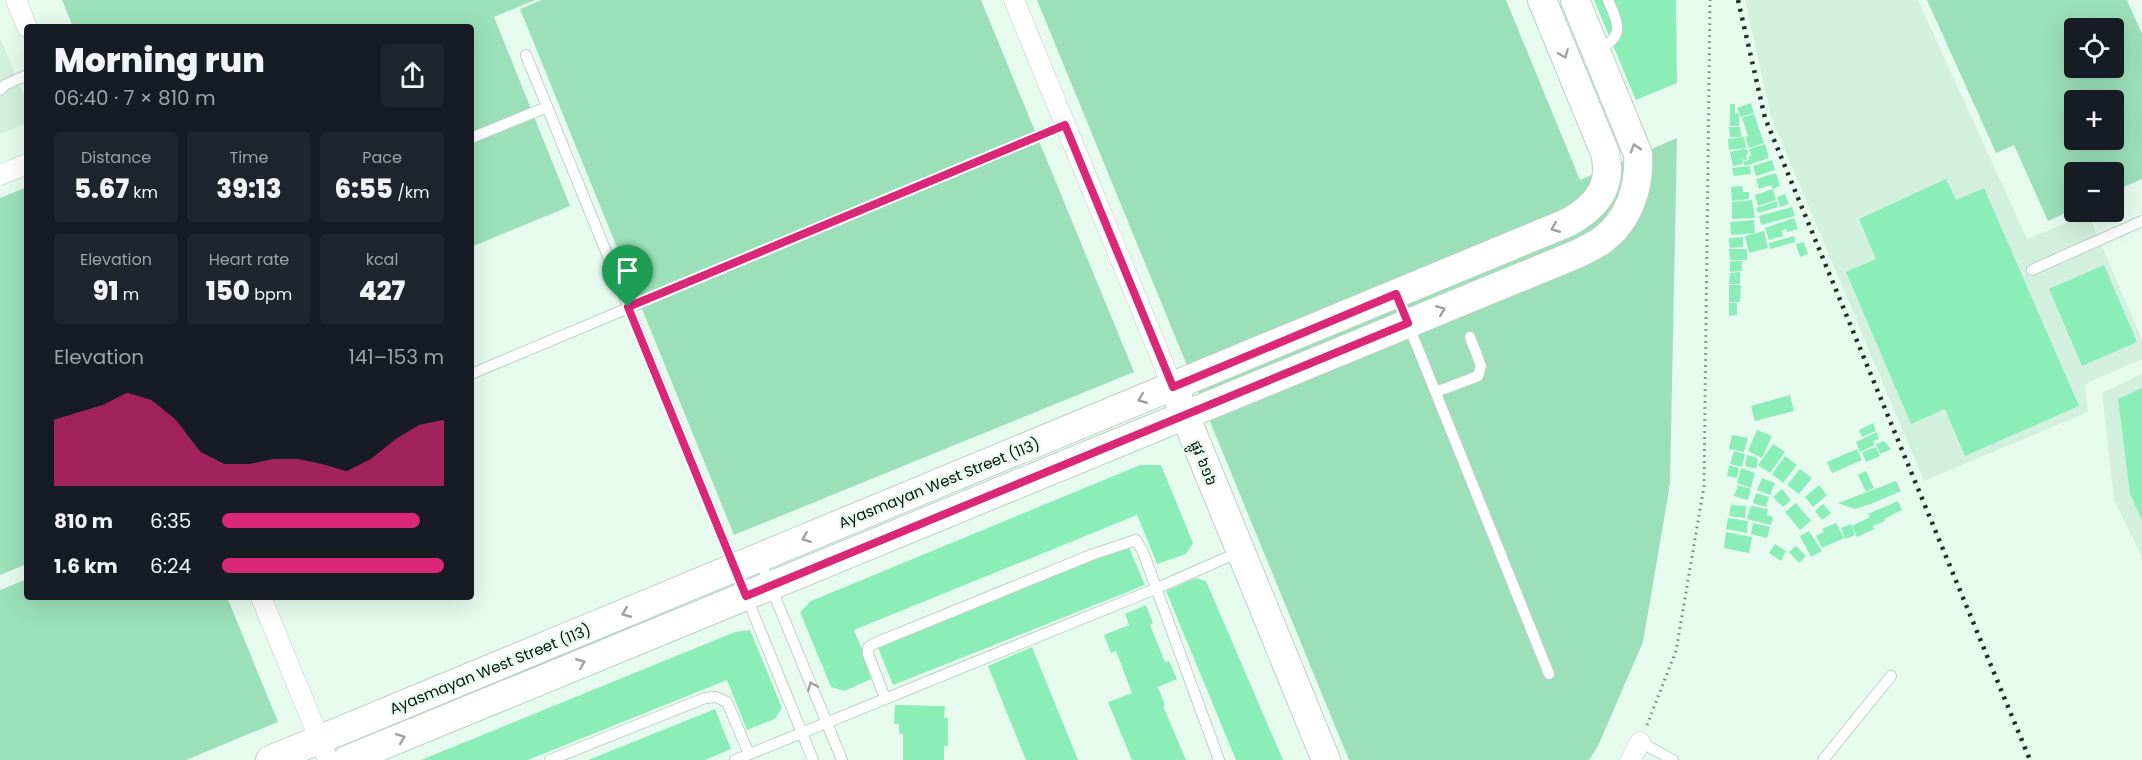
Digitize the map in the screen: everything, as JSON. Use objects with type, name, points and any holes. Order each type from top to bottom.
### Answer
[{"type":"street","points":[[16,0],[26,24]]},
{"type":"street","name":"ផ្លូវ ៦១៦","points":[[1014,0],[1326,760]]},
{"type":"street","name":"Ayasmayan West Street (113)","points":[[270,760],[324,750],[491,668],[1569,222],[1592,207],[1607,182],[1609,168],[1605,153],[1542,0]]},
{"type":"street","name":"Ayasmayan West Street (113)","points":[[347,760],[1577,254],[1601,241],[1621,222],[1630,205],[1638,178],[1638,154],[1575,0]]},
{"type":"street","points":[[0,175],[24,165]]},
{"type":"street","points":[[1396,294],[1408,323]]},
{"type":"street","points":[[869,512],[881,540]]},
{"type":"street","points":[[262,600],[324,750]]},
{"type":"street","points":[[491,668],[502,696]]},
{"type":"street","points":[[1631,760],[1640,742]]},
{"type":"lane","points":[[1597,52],[1610,44],[1619,26],[1608,0]]},
{"type":"lane","points":[[526,55],[628,307],[747,563],[813,760]]},
{"type":"lane","points":[[0,90],[5,85],[24,76]]},
{"type":"lane","points":[[474,137],[547,107]]},
{"type":"lane","points":[[474,373],[1065,125]]},
{"type":"lane","points":[[2032,270],[2142,221]]},
{"type":"lane","points":[[1408,323],[1549,674]]},
{"type":"lane","points":[[1436,392],[1478,376],[1481,366],[1470,337]]},
{"type":"lane","points":[[885,698],[868,648],[1091,555],[1136,540],[1143,552],[1219,760]]},
{"type":"lane","points":[[735,760],[1241,552]]},
{"type":"lane","points":[[747,563],[758,591],[826,723],[842,760]]},
{"type":"lane","points":[[1823,760],[1892,676]]},
{"type":"lane","points":[[550,760],[705,698],[716,697],[727,702],[749,754]]},
{"type":"lane","points":[[1640,742],[1673,760]]},
{"type":"path","points":[[1640,742],[1676,651],[1704,486],[1710,0]]},
{"type":"shaded area","points":[[1745,0],[1918,0],[2027,239],[2068,222],[2091,222],[2142,340],[2142,359],[2085,384],[2088,412],[1924,481],[1771,117]]},
{"type":"shaded area","points":[[0,38],[24,96],[24,124],[0,134]]},
{"type":"shaded area","points":[[2142,374],[2142,557],[2114,500],[2102,393]]},
{"type":"green space","points":[[62,0],[535,0],[494,17],[570,206],[474,246],[474,24],[72,24]]},
{"type":"green space","points":[[542,0],[981,0],[1134,372],[734,535],[520,9]]},
{"type":"green space","points":[[1037,0],[1506,0],[1580,180],[1677,138],[1670,484],[1643,642],[1598,746],[1589,760],[1349,760]]},
{"type":"green space","points":[[1927,0],[2127,0],[2142,34],[2142,179],[2124,187],[2124,162],[2064,162],[2064,214],[2048,221],[2014,145],[1996,153]]},
{"type":"green space","points":[[24,188],[24,565],[0,575],[0,198]]},
{"type":"green space","points":[[24,580],[24,600],[228,600],[278,722],[186,760],[0,760],[0,590]]},
{"type":"building","points":[[1594,0],[1676,0],[1677,83],[1636,100]]},
{"type":"building","points":[[1751,103],[1754,113],[1741,117],[1737,108]]},
{"type":"building","points":[[1730,104],[1735,104],[1735,114],[1739,113],[1739,126],[1730,126]]},
{"type":"building","points":[[1754,114],[1764,143],[1749,148],[1742,118]]},
{"type":"building","points":[[1729,127],[1740,127],[1741,137],[1730,137]]},
{"type":"building","points":[[1744,137],[1746,148],[1729,150],[1728,139]]},
{"type":"building","points":[[1765,144],[1769,158],[1745,166],[1743,162],[1749,160],[1748,157],[1751,156],[1749,149]]},
{"type":"building","points":[[1748,150],[1747,160],[1743,160],[1742,157],[1743,164],[1733,166],[1730,152]]},
{"type":"building","points":[[1772,160],[1775,170],[1756,176],[1753,166]]},
{"type":"building","points":[[1750,166],[1751,174],[1734,176],[1732,168]]},
{"type":"building","points":[[1776,173],[1780,186],[1773,189],[1771,185],[1759,189],[1756,179]]},
{"type":"building","points":[[1946,179],[1956,200],[1984,188],[2079,406],[1965,456],[1945,409],[1911,424],[1846,272],[1876,259],[1859,219]]},
{"type":"building","points":[[1742,186],[1743,192],[1749,192],[1749,199],[1732,201],[1731,187]]},
{"type":"building","points":[[1773,189],[1776,200],[1758,206],[1755,195]]},
{"type":"building","points":[[1785,194],[1789,204],[1780,207],[1777,197]]},
{"type":"building","points":[[1752,200],[1755,218],[1732,219],[1732,202]]},
{"type":"building","points":[[1777,201],[1778,207],[1758,213],[1756,208]]},
{"type":"building","points":[[1792,207],[1795,216],[1761,225],[1759,216]]},
{"type":"building","points":[[1794,218],[1798,229],[1787,232],[1786,229],[1782,231],[1783,236],[1769,240],[1765,228]]},
{"type":"building","points":[[1754,220],[1755,233],[1731,235],[1730,222]]},
{"type":"building","points":[[1764,231],[1768,248],[1749,253],[1745,236]]},
{"type":"building","points":[[1794,236],[1795,242],[1770,249],[1769,243]]},
{"type":"building","points":[[1743,237],[1743,247],[1730,248],[1729,238]]},
{"type":"building","points":[[1804,242],[1808,254],[1800,257],[1796,244]]},
{"type":"building","points":[[1729,249],[1747,249],[1747,260],[1730,260]]},
{"type":"building","points":[[1730,261],[1742,261],[1742,271],[1730,272]]},
{"type":"building","points":[[2104,265],[2137,342],[2082,366],[2049,289]]},
{"type":"building","points":[[1740,272],[1740,284],[1729,284],[1730,273]]},
{"type":"building","points":[[1729,285],[1741,285],[1740,302],[1729,302]]},
{"type":"building","points":[[1729,303],[1737,303],[1737,315],[1729,316]]},
{"type":"building","points":[[2142,388],[2142,520],[2130,494],[2118,399]]},
{"type":"building","points":[[1790,395],[1794,411],[1755,421],[1751,406]]},
{"type":"building","points":[[1873,423],[1876,431],[1862,437],[1859,430]]},
{"type":"building","points":[[1757,430],[1772,436],[1762,458],[1748,451]]},
{"type":"building","points":[[1877,432],[1879,439],[1873,441],[1875,445],[1860,452],[1856,442]]},
{"type":"building","points":[[1732,435],[1748,438],[1744,452],[1729,449]]},
{"type":"building","points":[[1884,441],[1891,449],[1880,454],[1876,444]]},
{"type":"building","points":[[1773,444],[1785,452],[1770,473],[1758,465]]},
{"type":"building","points":[[1876,447],[1880,456],[1866,462],[1862,452]]},
{"type":"building","points":[[1857,449],[1862,460],[1832,473],[1827,462]]},
{"type":"building","points":[[1734,451],[1745,454],[1742,467],[1730,464]]},
{"type":"building","points":[[1747,455],[1758,458],[1756,469],[1745,466]]},
{"type":"building","points":[[1785,456],[1797,465],[1783,483],[1772,474]]},
{"type":"building","points":[[1140,465],[1161,465],[1193,543],[1186,554],[1157,564],[1137,515],[854,630],[874,678],[844,691],[831,687],[800,612],[811,601]]},
{"type":"building","points":[[1729,465],[1739,468],[1737,478],[1727,476]]},
{"type":"building","points":[[1741,468],[1755,473],[1751,488],[1737,483]]},
{"type":"building","points":[[1800,469],[1812,478],[1799,494],[1787,485]]},
{"type":"building","points":[[1866,471],[1874,488],[1866,492],[1858,475]]},
{"type":"building","points":[[1762,478],[1775,483],[1770,495],[1757,490]]},
{"type":"building","points":[[1896,481],[1901,491],[1871,504],[1855,509],[1838,503]]},
{"type":"building","points":[[1738,485],[1751,489],[1748,500],[1734,496]]},
{"type":"building","points":[[1819,485],[1827,495],[1813,507],[1805,497]]},
{"type":"building","points":[[1782,489],[1791,500],[1783,507],[1773,497]]},
{"type":"building","points":[[1756,493],[1769,497],[1766,507],[1753,503]]},
{"type":"building","points":[[1898,501],[1902,510],[1873,526],[1874,529],[1857,537],[1852,526],[1870,517],[1868,514]]},
{"type":"building","points":[[1796,503],[1811,521],[1800,530],[1785,512]]},
{"type":"building","points":[[1823,504],[1831,513],[1822,520],[1815,511]]},
{"type":"building","points":[[1731,505],[1746,506],[1745,518],[1729,516]]},
{"type":"building","points":[[1751,506],[1768,509],[1767,515],[1773,517],[1771,525],[1747,519]]},
{"type":"building","points":[[1728,518],[1748,521],[1747,533],[1726,529]]},
{"type":"building","points":[[1753,523],[1770,527],[1767,538],[1751,534]]},
{"type":"building","points":[[1836,523],[1844,538],[1822,548],[1816,536],[1824,532],[1822,529]]},
{"type":"building","points":[[1851,524],[1855,535],[1845,539],[1841,528]]},
{"type":"building","points":[[1809,531],[1822,551],[1811,557],[1800,536]]},
{"type":"building","points":[[1726,532],[1752,537],[1749,553],[1724,548]]},
{"type":"building","points":[[1775,544],[1786,551],[1781,561],[1769,553]]},
{"type":"building","points":[[1128,545],[1145,585],[893,685],[877,645]]},
{"type":"building","points":[[1796,546],[1806,556],[1799,563],[1789,552]]},
{"type":"building","points":[[1196,578],[1206,581],[1283,760],[1236,760],[1166,591]]},
{"type":"building","points":[[1146,605],[1153,623],[1150,625],[1165,662],[1169,661],[1177,679],[1158,687],[1165,705],[1163,706],[1186,760],[1132,760],[1108,702],[1132,693],[1116,651],[1111,653],[1104,635],[1129,625],[1125,614]]},
{"type":"building","points":[[750,630],[782,708],[775,719],[747,730],[727,680],[528,760],[421,760],[735,632]]},
{"type":"building","points":[[1032,647],[1078,760],[1026,760],[988,666]]},
{"type":"building","points":[[895,705],[945,706],[944,718],[948,718],[948,746],[944,746],[944,760],[903,760],[903,734],[899,734],[899,724],[894,724]]},
{"type":"building","points":[[715,709],[731,749],[705,760],[588,760]]},
{"type":"railway","points":[[1738,0],[1765,118],[2030,760]]},
{"type":"route","points":[[1065,125],[1173,387],[1396,294],[1408,323],[746,596],[628,307],[1065,125]]}]
